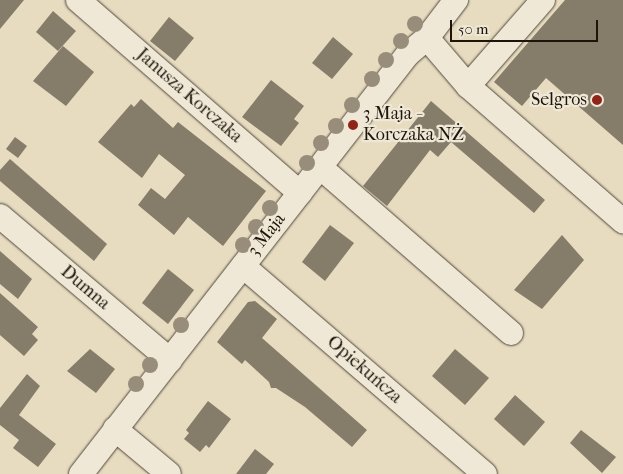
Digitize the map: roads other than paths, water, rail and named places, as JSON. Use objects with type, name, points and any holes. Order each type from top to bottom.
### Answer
[{"type":"street","name":"Janusza Korczaka","points":[[78,0],[300,193]]},
{"type":"street","name":"3 Maja","points":[[81,474],[408,54],[427,38],[456,0]]},
{"type":"street","points":[[468,86],[543,0]]},
{"type":"street","points":[[427,38],[468,86],[623,221]]},
{"type":"street","points":[[320,167],[511,334]]},
{"type":"street","name":"Dumna","points":[[0,216],[170,360]]},
{"type":"street","name":"Opiekuńcza","points":[[243,266],[485,474]]},
{"type":"street","points":[[115,429],[169,474]]},
{"type":"place","name":"Selgros","points":[[597,100]]},
{"type":"place","name":"3 Maja - Korczaka NŻ","points":[[353,125]]}]
